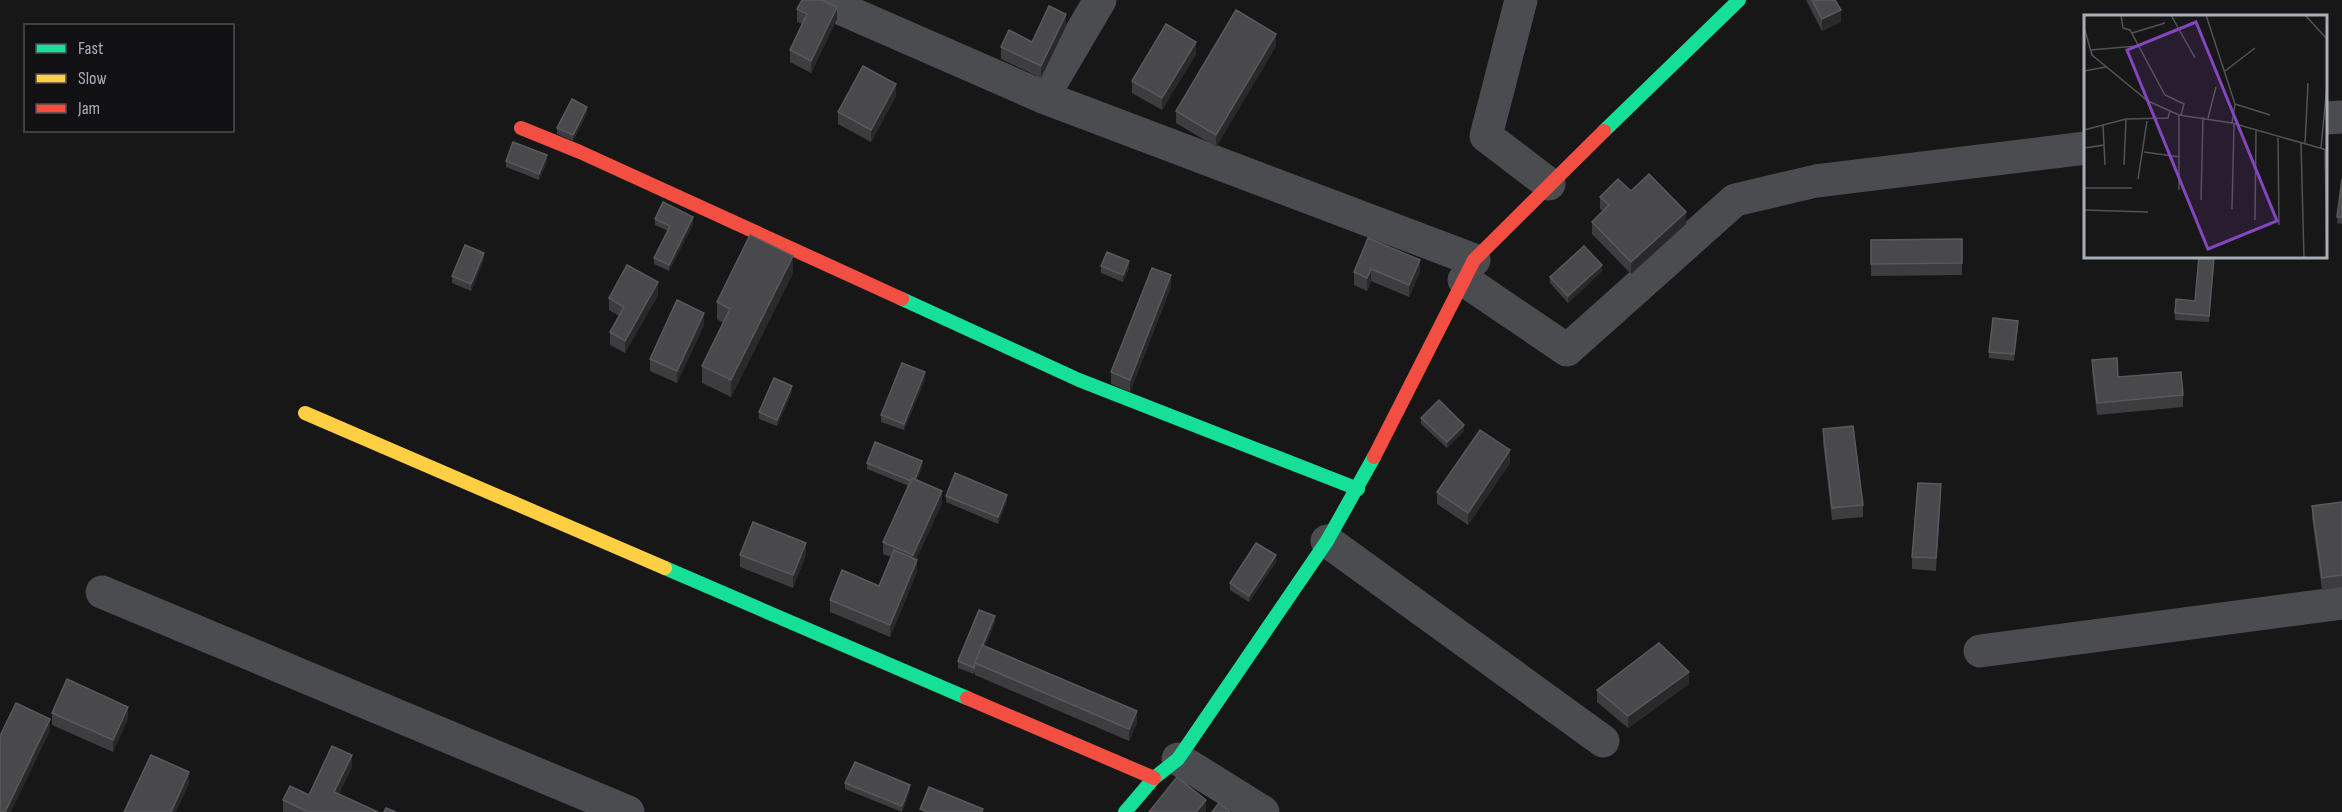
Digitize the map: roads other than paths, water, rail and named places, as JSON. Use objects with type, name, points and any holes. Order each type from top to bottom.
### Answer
[{"type":"street","points":[[821,0],[1043,97],[1469,270],[1567,350],[1735,200],[1816,181],[2084,148]]},
{"type":"street","points":[[1043,97],[1100,0]]},
{"type":"street","points":[[1521,0],[1486,136],[1549,184]]},
{"type":"street","points":[[1125,812],[1166,769],[1327,541],[1358,489],[1469,270],[1549,184],[1739,0]]},
{"type":"street","points":[[521,128],[580,152],[1079,380],[1358,489]]},
{"type":"street","points":[[305,414],[1166,769],[1263,812]]},
{"type":"street","points":[[1327,541],[1603,741]]},
{"type":"street","points":[[102,592],[628,812]]},
{"type":"street","points":[[1980,651],[2342,603]]}]
